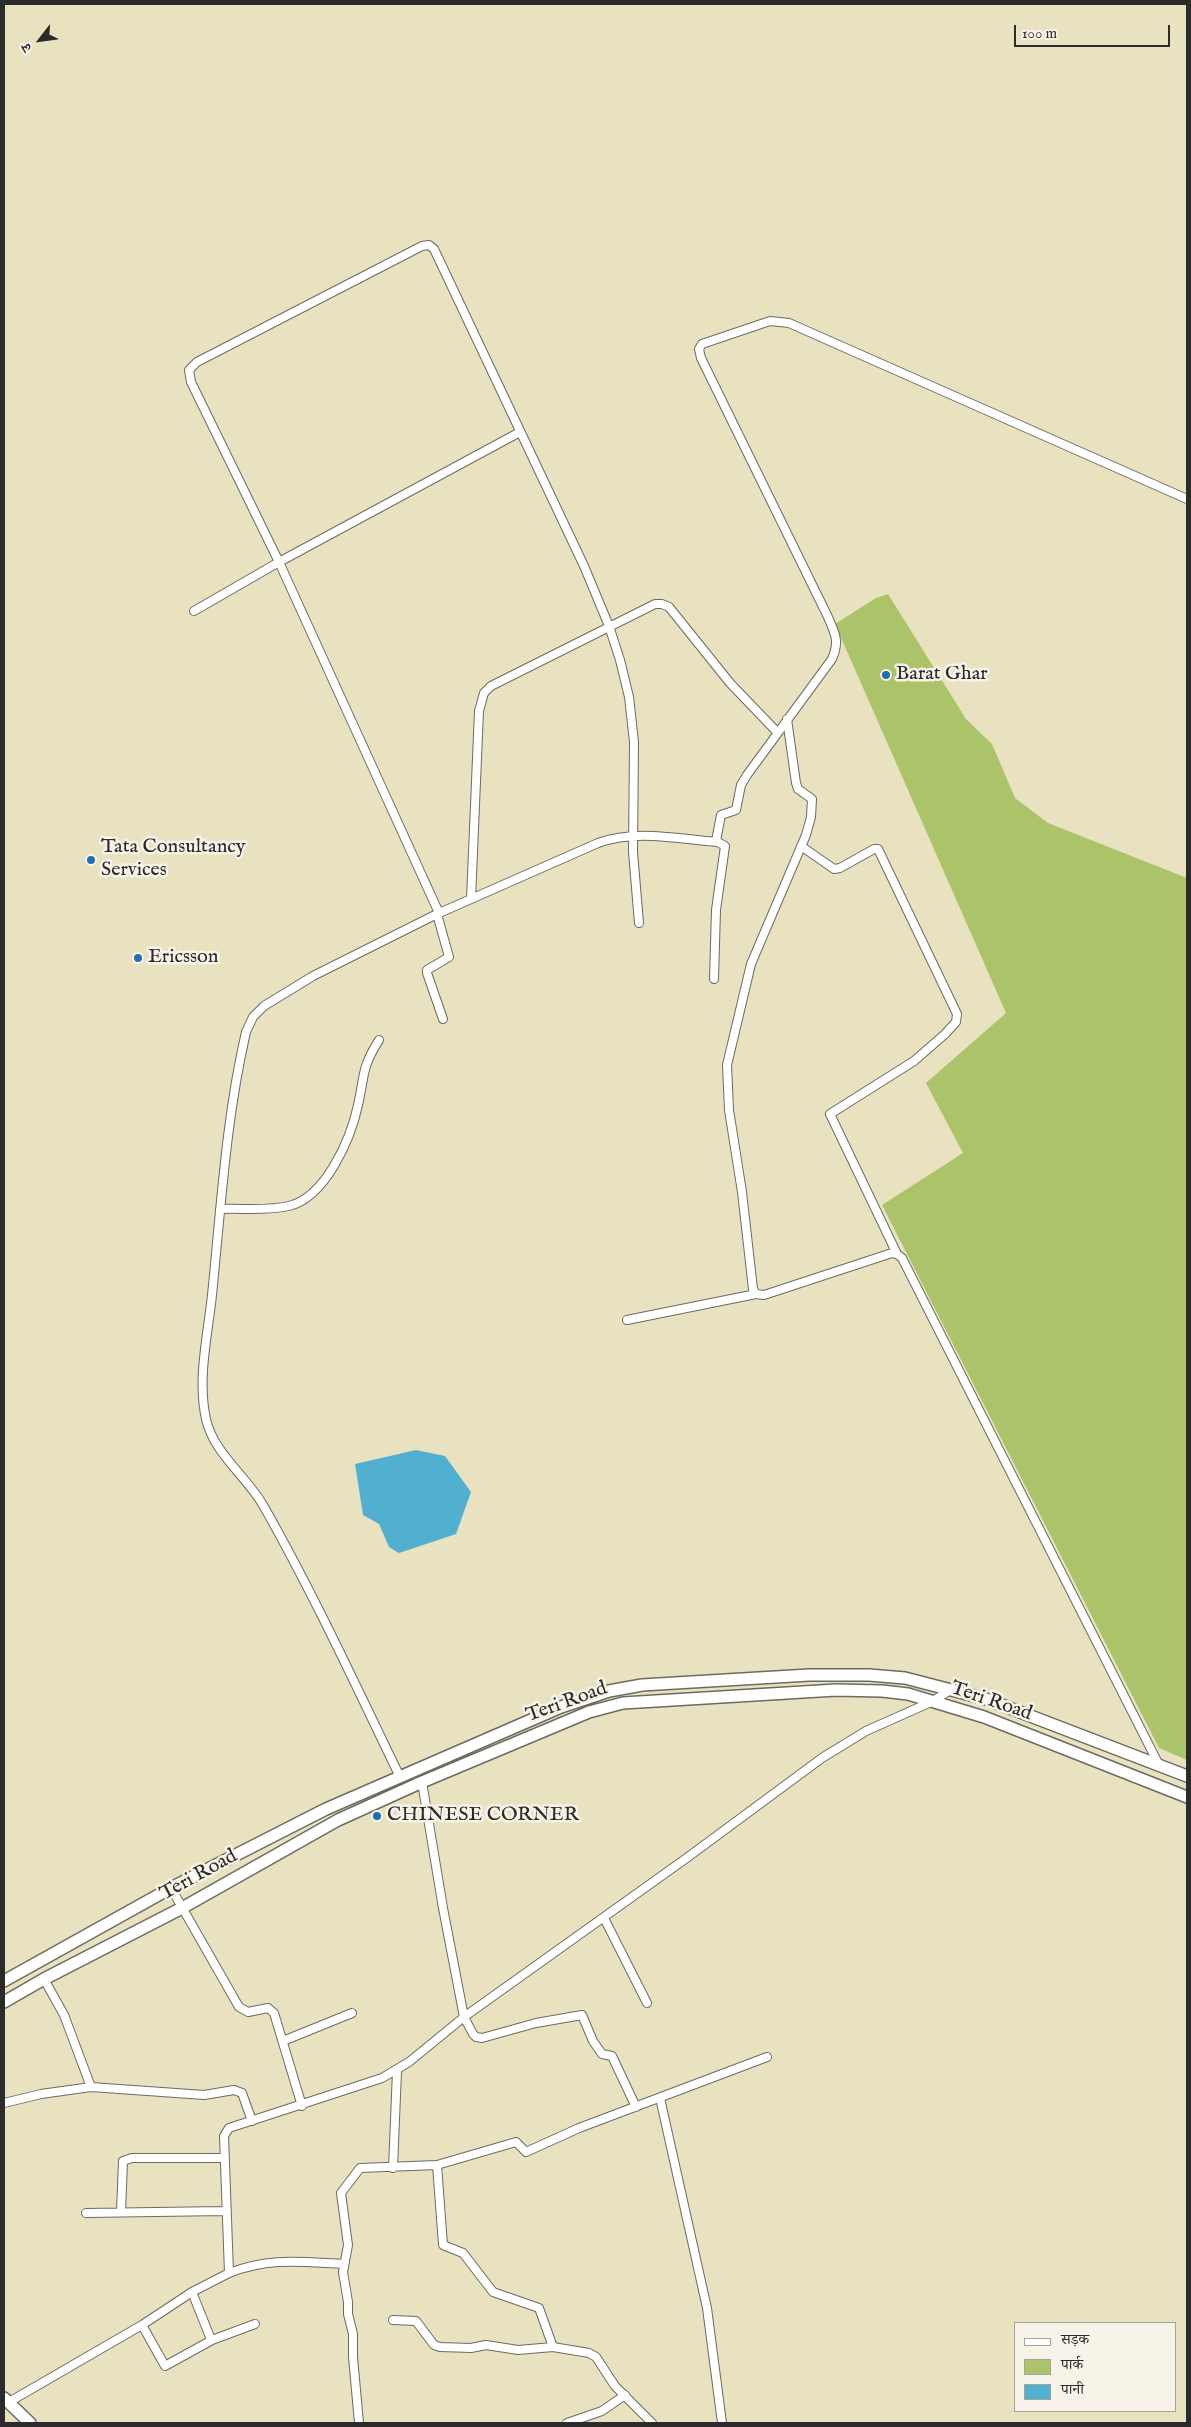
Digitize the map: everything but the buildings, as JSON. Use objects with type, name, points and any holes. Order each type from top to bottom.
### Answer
[{"type":"street","points":[[443,1019],[427,973],[427,970],[449,957],[438,914],[279,562],[191,382],[189,370],[197,362],[422,246],[429,245],[434,248],[584,566],[609,626],[626,680],[632,720],[635,758],[633,859],[639,923]]},
{"type":"street","points":[[717,842],[721,814],[736,810],[743,780],[832,659],[837,647],[835,633],[701,358],[699,349],[706,342],[770,321],[789,323],[1187,498]]},
{"type":"street","points":[[194,611],[279,562],[520,432]]},
{"type":"street","points":[[471,899],[478,723],[484,693],[491,686],[609,626],[655,604],[662,604],[669,607],[721,673],[777,732]]},
{"type":"street","points":[[756,1294],[753,1289],[742,1192],[729,1110],[727,1065],[751,964],[801,846],[811,817],[813,804],[809,796],[798,788],[796,783],[787,719]]},
{"type":"street","points":[[400,1777],[310,1593],[262,1504],[251,1486],[220,1448],[211,1434],[206,1419],[205,1360],[226,1150],[242,1051],[253,1017],[277,997],[312,976],[438,914],[610,838],[634,835],[717,842],[723,843],[725,846],[716,910],[714,979]]},
{"type":"street","points":[[801,846],[834,869],[840,868],[874,849],[878,849],[957,1014],[956,1022],[946,1034],[914,1061],[830,1114],[897,1254],[902,1258],[992,1440],[1077,1600],[1159,1765]]},
{"type":"street","points":[[220,1209],[289,1206],[307,1197],[314,1190],[334,1163],[349,1136],[358,1103],[363,1069],[379,1040]]},
{"type":"street","points":[[627,1320],[756,1294],[764,1295],[892,1253],[897,1254]]},
{"type":"street","points":[[4,1981],[171,1888],[326,1809],[583,1698],[642,1685],[809,1676],[869,1675],[905,1678],[953,1689],[994,1702],[1187,1776]]},
{"type":"street","points":[[228,2273],[224,2158],[226,2131],[382,2078],[397,2071],[464,2017],[604,1918],[822,1758],[866,1732],[931,1702],[953,1689]]},
{"type":"street","name":"Teri Road","points":[[4,2002],[44,1979],[182,1908],[338,1820],[422,1782],[589,1712],[623,1703],[858,1690],[908,1694],[984,1717],[1187,1797]]},
{"type":"street","points":[[445,1757],[451,1770]]},
{"type":"street","points":[[422,1782],[464,2017],[473,2034],[476,2037],[482,2038],[536,2024],[582,2015],[589,2034],[602,2054],[612,2056],[636,2107]]},
{"type":"street","points":[[171,1888],[238,2008],[248,2012],[271,2009],[283,2041],[302,2106]]},
{"type":"street","points":[[604,1918],[647,2003]]},
{"type":"street","points":[[44,1979],[64,2015],[91,2087]]},
{"type":"street","points":[[283,2041],[352,2013]]},
{"type":"street","points":[[359,2423],[352,2357],[353,2334],[348,2314],[343,2272],[348,2245],[342,2197],[343,2190],[360,2168],[437,2165],[516,2142],[526,2152],[579,2128],[767,2057]]},
{"type":"street","points":[[393,2168],[397,2071]]},
{"type":"street","points":[[4,2102],[41,2094],[91,2087],[204,2095],[239,2091],[242,2093],[252,2122]]},
{"type":"street","points":[[660,2098],[707,2308],[722,2423]]},
{"type":"street","points":[[121,2212],[123,2161],[132,2158],[224,2158]]},
{"type":"street","points":[[437,2165],[443,2245],[463,2253],[493,2292],[539,2308],[553,2347]]},
{"type":"street","points":[[86,2213],[225,2211]]},
{"type":"street","points":[[30,2423],[6,2400],[142,2325],[192,2292],[228,2273],[246,2266],[276,2261],[344,2264]]},
{"type":"street","points":[[192,2292],[210,2336]]},
{"type":"street","points":[[393,2320],[416,2321],[434,2345],[440,2347],[471,2348],[486,2345],[518,2350],[553,2347],[589,2353],[596,2357],[610,2380],[652,2423]]},
{"type":"street","points":[[142,2325],[164,2366],[212,2340],[255,2324]]},
{"type":"street","points":[[567,2423],[602,2411],[625,2395]]},
{"type":"green space","points":[[888,594],[966,719],[992,744],[1015,798],[1048,823],[1187,878],[1187,1760],[1159,1748],[882,1205],[963,1153],[926,1083],[1006,1013],[835,624],[876,598]]},
{"type":"water","points":[[416,1450],[445,1456],[471,1492],[456,1534],[399,1553],[389,1547],[379,1524],[363,1515],[355,1464]]},
{"type":"place","name":"Barat Ghar","points":[[886,675]]},
{"type":"place","name":"Tata Consultancy Services","points":[[91,860]]},
{"type":"place","name":"Ericsson","points":[[138,958]]},
{"type":"place","name":"CHINESE CORNER","points":[[377,1816]]}]
